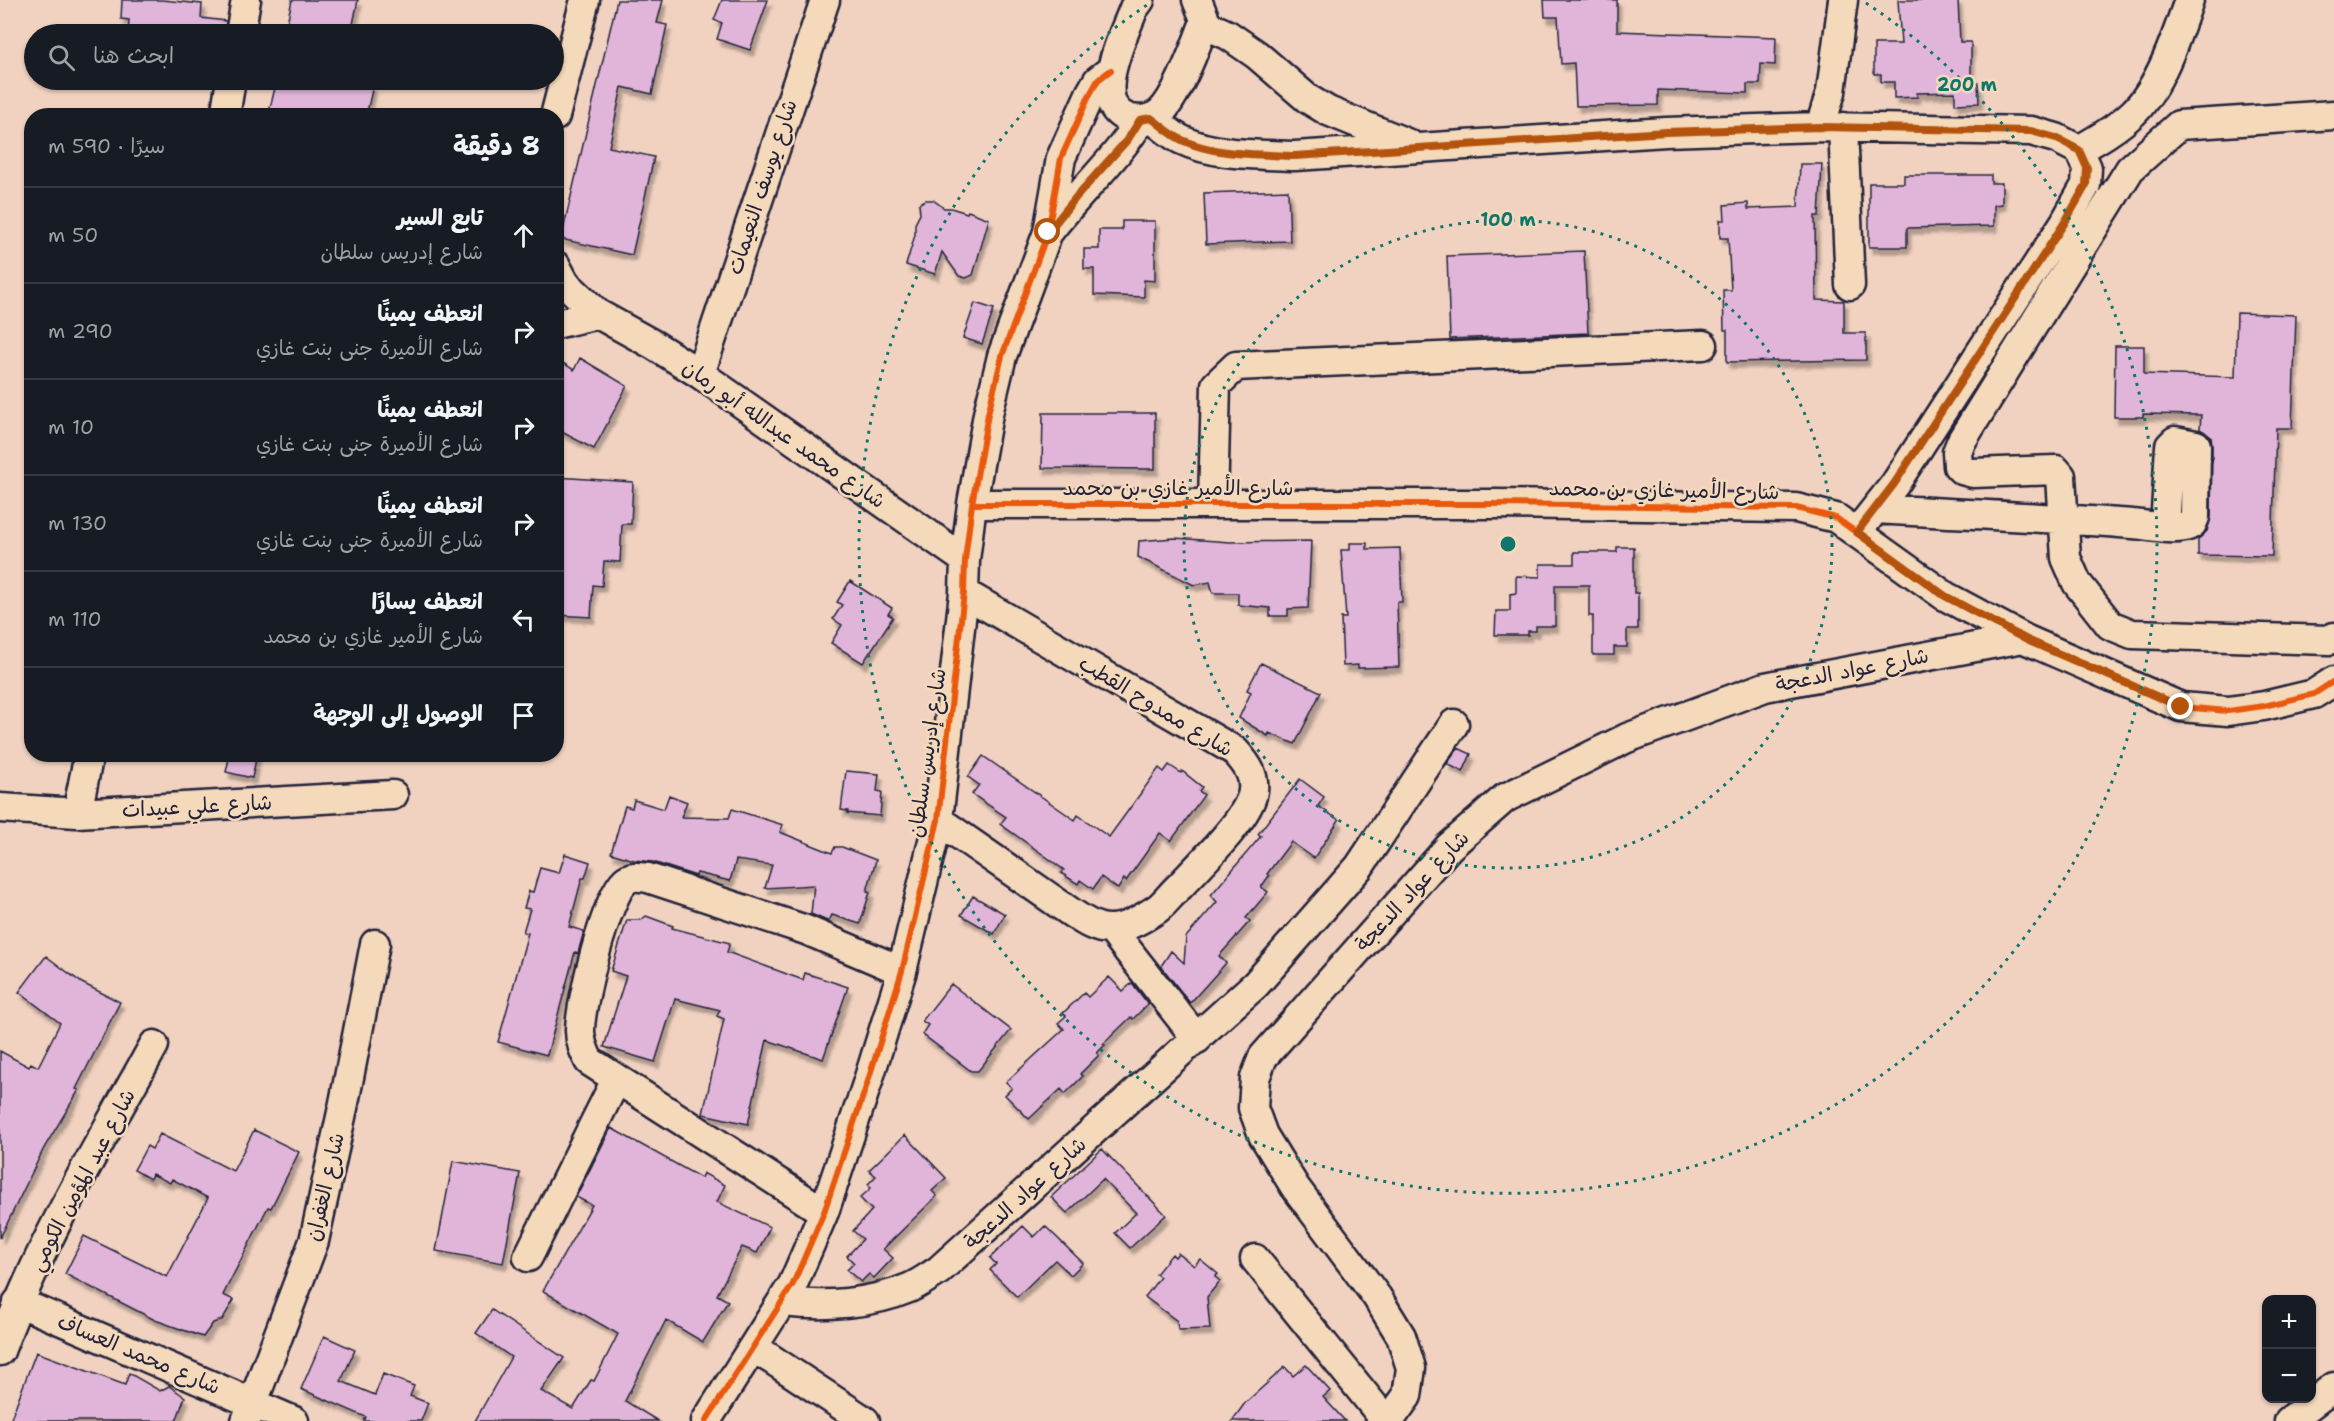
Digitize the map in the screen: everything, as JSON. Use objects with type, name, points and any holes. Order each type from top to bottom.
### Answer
[{"type":"street","points":[[242,24],[246,0]]},
{"type":"street","points":[[564,81],[585,0]]},
{"type":"street","name":"شارع يوسف النعيمات","points":[[700,374],[825,0]]},
{"type":"street","points":[[1843,0],[1831,92],[1832,127],[1850,285]]},
{"type":"street","points":[[2079,150],[2113,130],[2134,112],[2151,92],[2180,28],[2189,0]]},
{"type":"street","points":[[1135,3],[1111,70],[1109,88],[1113,106],[1123,115],[1146,119],[1182,140],[1209,148],[1250,154],[1295,156],[1666,132],[1832,127],[2031,131],[2056,138],[2079,150],[2087,168],[2086,185],[2065,222],[1894,484],[1857,532]]},
{"type":"street","points":[[1205,10],[1228,35],[1257,55],[1308,99],[1328,111],[1417,147]]},
{"type":"street","name":"شارع إدريس سلطان","points":[[1048,232],[1146,119],[1161,112],[1171,97],[1205,10]]},
{"type":"street","name":"شارع إدريس سلطان","points":[[706,1421],[783,1302],[824,1212],[902,971],[938,820],[964,593],[965,560],[988,414],[1002,356],[1048,232],[1061,158],[1090,94],[1098,81],[1111,70]]},
{"type":"street","points":[[226,108],[229,90]]},
{"type":"street","points":[[557,108],[562,90]]},
{"type":"street","points":[[2334,115],[2180,125],[2130,169],[1962,440],[1957,452],[1958,466],[1962,470],[1973,473],[2056,470],[2061,476],[2066,558],[2077,583],[2110,625],[2132,634],[2330,640],[2334,638]]},
{"type":"street","name":"شارع محمد عبدالله أبو رمان","points":[[564,280],[598,314],[700,374],[965,560]]},
{"type":"street","points":[[564,322],[598,314]]},
{"type":"street","points":[[1213,504],[1216,385],[1236,366],[1703,345]]},
{"type":"street","name":"شارع الأمير غازي بن محمد","points":[[972,504],[1796,508],[1836,518],[1945,596],[2024,638],[2181,707],[2228,711],[2264,706],[2314,694],[2334,681]]},
{"type":"street","points":[[1875,509],[2065,518],[2165,527]]},
{"type":"street","name":"شارع ممدوح القطب","points":[[964,593],[1236,751],[1248,765],[1253,780],[1252,796],[1239,818],[1215,848],[1158,908],[1130,924],[1111,929]]},
{"type":"street","name":"شارع عواد الدعجة","points":[[1387,1421],[1407,1396],[1411,1368],[1401,1336],[1377,1297],[1295,1187],[1263,1136],[1253,1108],[1255,1078],[1263,1057],[1449,847],[1505,798],[1627,738],[1765,687],[2024,638]]},
{"type":"street","name":"شارع عواد الدعجة","points":[[783,1302],[812,1304],[868,1300],[909,1288],[938,1271],[1256,984],[1359,867],[1454,724]]},
{"type":"street","points":[[77,813],[87,762]]},
{"type":"street","name":"شارع علي عبيدات","points":[[0,808],[77,813],[393,795]]},
{"type":"street","points":[[938,820],[1090,924],[1111,929],[1197,1039]]},
{"type":"street","points":[[824,1212],[589,1061],[582,1048],[580,1032],[589,973],[610,908],[621,886],[630,878],[648,878],[806,930],[902,971]]},
{"type":"street","name":"شارع الغفران","points":[[249,1412],[314,1241],[375,944]]},
{"type":"street","name":"شارع عبد المؤمن الكومي","points":[[0,1351],[18,1302],[48,1239],[154,1045]]},
{"type":"street","points":[[528,1257],[616,1080]]},
{"type":"street","points":[[1255,1259],[1387,1421]]},
{"type":"street","name":"شارع محمد العساف","points":[[18,1302],[249,1412],[294,1421]]},
{"type":"street","points":[[753,1347],[865,1421]]},
{"type":"street","points":[[2289,1421],[2334,1387]]},
{"type":"building","points":[[122,0],[162,0],[202,4],[201,18],[226,21],[226,24],[129,24],[129,20],[121,19]]},
{"type":"building","points":[[292,0],[358,0],[353,24],[287,23]]},
{"type":"building","points":[[617,0],[663,0],[657,23],[667,25],[652,94],[622,87],[609,147],[654,157],[632,255],[564,240],[564,226]]},
{"type":"building","points":[[722,0],[768,0],[750,50],[717,39],[722,23],[714,20]]},
{"type":"building","points":[[1544,0],[1617,0],[1617,31],[1776,37],[1775,65],[1761,64],[1760,84],[1747,84],[1747,93],[1658,90],[1658,105],[1576,106],[1574,63],[1561,64],[1558,17],[1545,17]]},
{"type":"building","points":[[1898,0],[1958,0],[1960,42],[1971,42],[1971,84],[1978,83],[1979,103],[1955,104],[1955,92],[1917,93],[1917,97],[1894,98],[1894,82],[1881,82],[1881,74],[1874,74],[1874,44],[1901,44]]},
{"type":"building","points":[[274,90],[372,90],[368,108],[270,108]]},
{"type":"building","points":[[1800,164],[1822,164],[1819,216],[1815,216],[1816,300],[1844,301],[1844,333],[1866,333],[1866,360],[1727,362],[1723,290],[1731,290],[1728,238],[1720,238],[1720,220],[1725,220],[1724,205],[1748,203],[1748,209],[1798,207]]},
{"type":"building","points":[[1904,175],[1991,175],[1991,183],[2002,183],[2002,204],[1994,205],[1994,226],[1907,228],[1907,247],[1869,247],[1869,183],[1904,183]]},
{"type":"building","points":[[1288,190],[1290,241],[1206,244],[1204,193]]},
{"type":"building","points":[[925,200],[933,200],[944,208],[967,213],[968,211],[989,219],[973,275],[966,278],[959,276],[942,252],[935,274],[906,265],[915,235],[915,224],[920,214],[919,204]]},
{"type":"building","points":[[1122,221],[1155,221],[1155,281],[1144,280],[1144,297],[1094,295],[1094,269],[1084,269],[1084,249],[1099,249],[1099,230],[1122,230]]},
{"type":"building","points":[[1584,251],[1588,333],[1450,339],[1447,256]]},
{"type":"building","points":[[975,303],[994,309],[982,344],[963,338]]},
{"type":"building","points":[[2237,313],[2296,315],[2292,428],[2276,428],[2272,556],[2198,555],[2198,539],[2207,531],[2211,517],[2212,445],[2211,437],[2200,429],[2201,415],[2143,414],[2143,417],[2114,417],[2115,346],[2144,346],[2144,374],[2235,377]]},
{"type":"building","points":[[580,358],[627,386],[594,449],[564,433],[564,364],[574,370]]},
{"type":"building","points":[[1043,413],[1155,413],[1155,469],[1042,468]]},
{"type":"building","points":[[564,478],[633,482],[631,524],[622,524],[620,562],[604,561],[602,586],[593,585],[591,617],[564,615]]},
{"type":"building","points":[[1174,538],[1230,542],[1311,541],[1308,608],[1288,609],[1288,616],[1270,616],[1270,608],[1238,605],[1238,593],[1213,593],[1210,582],[1194,585],[1138,557],[1139,541]]},
{"type":"building","points":[[1350,543],[1367,543],[1367,549],[1400,548],[1402,602],[1397,602],[1399,667],[1343,666],[1341,618],[1346,618],[1341,550],[1350,550]]},
{"type":"building","points":[[1617,547],[1634,547],[1634,593],[1638,593],[1638,629],[1627,629],[1627,647],[1614,647],[1614,655],[1593,655],[1593,616],[1589,616],[1589,585],[1555,585],[1555,626],[1536,626],[1536,631],[1528,631],[1528,635],[1495,635],[1496,611],[1510,611],[1510,594],[1516,593],[1516,576],[1540,577],[1540,564],[1574,564],[1574,552],[1617,552]]},
{"type":"building","points":[[850,581],[892,608],[888,614],[893,617],[863,663],[831,643],[842,625],[833,619],[842,605],[837,602]]},
{"type":"building","points":[[1261,663],[1321,692],[1295,744],[1269,733],[1268,736],[1239,718],[1251,692],[1247,690]]},
{"type":"building","points":[[1458,748],[1471,754],[1463,772],[1447,764]]},
{"type":"building","points":[[983,756],[1075,820],[1078,815],[1109,837],[1159,768],[1164,772],[1169,765],[1181,773],[1182,771],[1202,787],[1199,791],[1204,795],[1171,841],[1160,833],[1118,889],[1101,877],[1093,889],[1080,880],[1078,884],[1061,873],[1064,870],[1000,824],[1006,817],[972,794],[979,785],[968,777]]},
{"type":"building","points":[[228,762],[255,762],[252,778],[226,772]]},
{"type":"building","points":[[846,771],[879,774],[877,791],[882,792],[880,816],[847,813],[848,811],[841,810]]},
{"type":"building","points":[[1300,779],[1324,797],[1318,806],[1339,820],[1314,858],[1291,842],[1267,874],[1269,876],[1261,887],[1268,892],[1246,918],[1250,921],[1219,956],[1226,963],[1190,1003],[1161,966],[1171,951],[1184,963],[1186,937],[1217,902],[1211,895],[1261,836],[1258,834]]},
{"type":"building","points":[[669,795],[687,802],[681,817],[729,818],[732,809],[783,825],[780,832],[832,853],[835,847],[842,847],[876,860],[867,891],[870,892],[860,924],[832,915],[827,921],[811,914],[814,885],[765,888],[772,865],[736,860],[730,881],[697,873],[696,876],[653,862],[634,860],[611,853],[625,806],[632,808],[634,800],[664,809]]},
{"type":"building","points":[[565,854],[590,862],[585,878],[582,878],[569,927],[584,931],[578,953],[575,952],[547,1055],[498,1042],[528,933],[523,932],[530,909],[524,908],[529,891],[533,892],[540,868],[559,873]]},
{"type":"building","points":[[973,896],[1005,914],[994,934],[961,915]]},
{"type":"building","points":[[646,916],[673,926],[672,928],[730,943],[727,952],[803,980],[805,973],[848,987],[823,1059],[767,1040],[748,1124],[703,1114],[724,1019],[717,1016],[720,1010],[675,999],[655,1062],[604,1047],[626,976],[611,971],[627,920],[641,920]]},
{"type":"building","points":[[46,956],[82,983],[120,1002],[76,1089],[79,1090],[44,1148],[0,1238],[0,1051],[29,1067],[31,1063],[38,1067],[60,1023],[19,992]]},
{"type":"building","points":[[1109,977],[1123,991],[1132,983],[1148,1004],[1103,1044],[1105,1045],[1097,1053],[1099,1055],[1080,1074],[1083,1076],[1065,1094],[1061,1089],[1029,1119],[1005,1095],[1012,1088],[1006,1082],[1064,1029],[1058,1023],[1066,1016],[1063,1013],[1084,993],[1088,997]]},
{"type":"building","points":[[951,984],[1011,1030],[978,1071],[971,1071],[922,1034],[928,1025],[922,1021]]},
{"type":"building","points":[[611,1128],[701,1178],[703,1173],[725,1185],[717,1202],[770,1227],[757,1253],[742,1247],[717,1295],[728,1301],[703,1342],[666,1320],[625,1401],[658,1421],[475,1421],[511,1357],[476,1333],[492,1310],[564,1358],[541,1391],[573,1409],[591,1380],[594,1381],[618,1334],[543,1291],[592,1205],[576,1197]]},
{"type":"building","points":[[254,1130],[299,1152],[223,1295],[234,1300],[222,1320],[213,1323],[203,1337],[155,1320],[65,1274],[84,1236],[167,1277],[208,1198],[172,1179],[170,1183],[152,1174],[150,1179],[134,1170],[147,1146],[152,1149],[160,1134],[233,1171]]},
{"type":"building","points":[[905,1135],[946,1178],[932,1191],[937,1196],[883,1249],[893,1258],[874,1278],[869,1274],[861,1282],[847,1270],[854,1263],[847,1256],[863,1239],[853,1231],[872,1210],[860,1198],[871,1188],[868,1184],[876,1176],[869,1170]]},
{"type":"building","points":[[1102,1149],[1166,1215],[1130,1248],[1115,1233],[1136,1213],[1103,1179],[1067,1213],[1051,1197]]},
{"type":"building","points":[[453,1161],[520,1173],[503,1263],[436,1251]]},
{"type":"building","points":[[1023,1226],[1034,1237],[1045,1226],[1083,1263],[1071,1275],[1055,1260],[1017,1297],[990,1270],[996,1264],[990,1258]]},
{"type":"building","points":[[1178,1253],[1194,1266],[1200,1259],[1218,1274],[1215,1277],[1220,1281],[1207,1297],[1210,1329],[1178,1330],[1177,1321],[1145,1297],[1160,1277],[1156,1274],[1172,1254],[1175,1257]]},
{"type":"building","points":[[324,1336],[355,1350],[341,1381],[375,1395],[383,1374],[414,1386],[410,1396],[428,1403],[421,1421],[364,1421],[366,1417],[301,1389]]},
{"type":"building","points":[[36,1352],[125,1385],[129,1373],[160,1391],[169,1386],[185,1397],[176,1421],[10,1421]]},
{"type":"building","points":[[1306,1365],[1330,1391],[1323,1397],[1345,1421],[1232,1421],[1245,1403],[1285,1367],[1293,1376]]},
{"type":"cycle path","points":[[706,1421],[793,1284],[824,1212],[902,971],[938,820],[964,593],[965,560],[988,414],[1002,356],[1048,232],[1061,158],[1090,94],[1098,80],[1111,70]]},
{"type":"cycle path","points":[[972,504],[1495,504],[1796,508],[1836,518],[1945,596],[2027,640],[2181,707],[2228,711],[2264,706],[2314,694],[2334,681]]},
{"type":"route","points":[[1048,232],[1128,139],[1140,120],[1151,118],[1182,140],[1209,148],[1250,154],[1295,156],[1666,132],[1820,127],[2031,131],[2056,138],[2079,150],[2087,168],[2086,185],[2065,222],[1894,484],[1857,532],[1945,596],[2027,640],[2181,707]]}]
